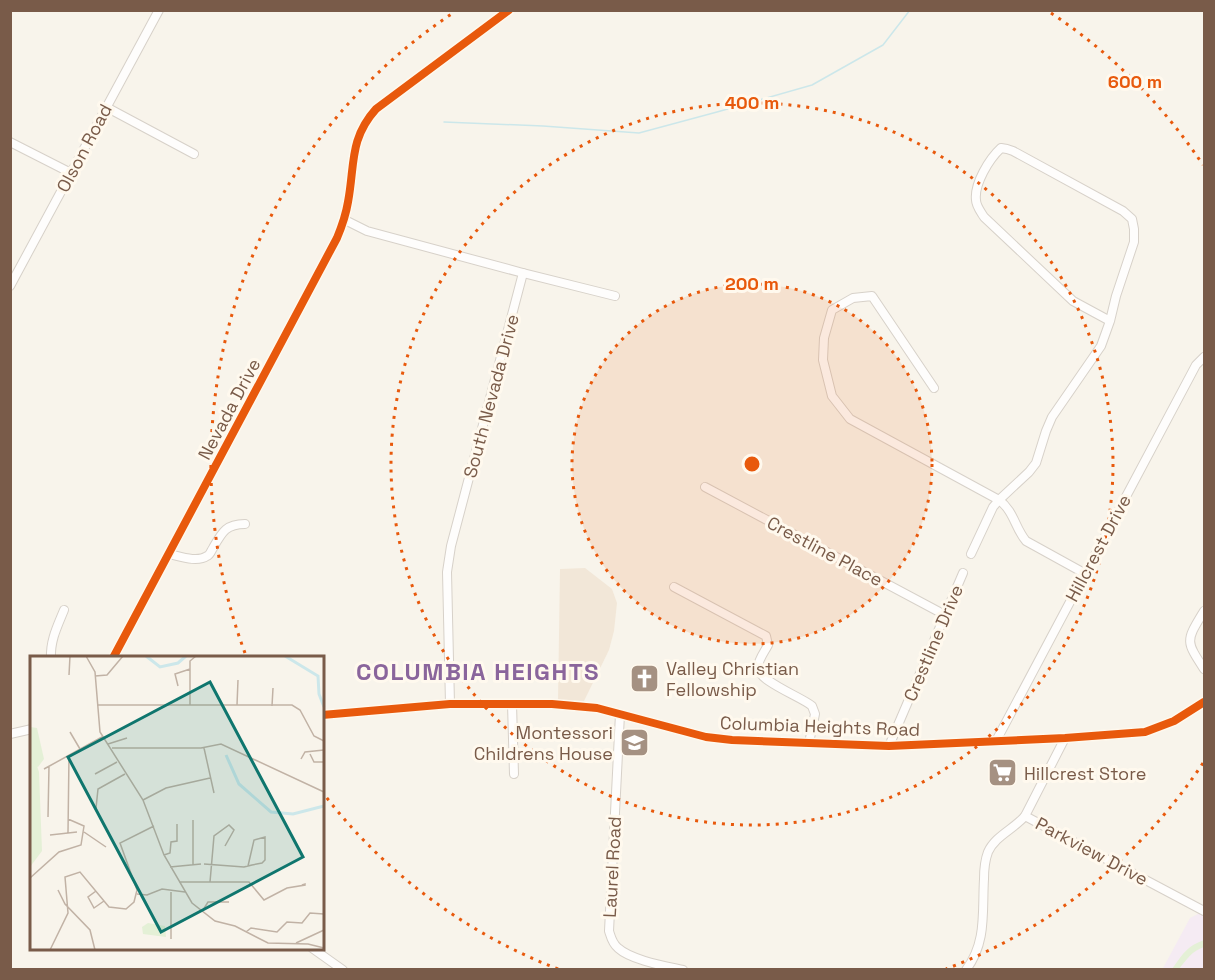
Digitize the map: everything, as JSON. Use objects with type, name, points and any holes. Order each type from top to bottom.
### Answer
[{"type":"street","name":"Olson Road","points":[[10,286],[159,10]]},
{"type":"street","name":"Nevada Drive","points":[[114,656],[337,238],[345,220],[349,201],[354,148],[359,133],[368,118],[376,109],[509,10]]},
{"type":"street","points":[[106,107],[194,154]]},
{"type":"street","points":[[10,142],[71,173]]},
{"type":"street","points":[[971,554],[989,515],[999,500],[1036,463],[1052,417],[1101,346],[1110,321],[1134,242],[1132,219],[1123,211],[1007,148],[1000,148],[995,153],[976,190],[976,202],[984,217],[1073,301],[1110,321]]},
{"type":"street","points":[[345,220],[367,231],[615,296]]},
{"type":"street","name":"South Nevada Drive","points":[[450,704],[447,572],[451,546],[523,273]]},
{"type":"street","points":[[934,388],[872,296],[853,298],[832,310],[824,338],[823,360],[832,396],[850,420],[999,500],[1012,514],[1026,541],[1084,573]]},
{"type":"street","name":"Hillcrest Drive","points":[[996,741],[1196,365],[1204,357]]},
{"type":"street","name":"Crestline Place","points":[[705,487],[945,615]]},
{"type":"street","points":[[169,554],[200,559],[209,556],[225,530],[233,524],[245,525]]},
{"type":"street","name":"Crestline Drive","points":[[890,746],[963,573]]},
{"type":"street","points":[[674,587],[766,636],[768,645],[759,664],[759,673],[812,706],[814,714],[809,743]]},
{"type":"street","points":[[51,656],[50,648],[54,633],[64,610]]},
{"type":"street","points":[[1204,611],[1193,630],[1190,641],[1191,649],[1204,669]]},
{"type":"street","name":"Columbia Heights Road","points":[[324,715],[450,704],[547,704],[581,706],[620,714],[706,737],[890,746],[1145,732],[1174,721],[1204,702]]},
{"type":"street","points":[[512,704],[514,774]]},
{"type":"street","name":"Laurel Road","points":[[620,714],[609,931],[611,940],[626,954],[649,962],[683,969]]},
{"type":"street","points":[[10,734],[30,729]]},
{"type":"street","name":"Parkview Drive","points":[[1065,738],[1025,816],[1204,910]]},
{"type":"street","points":[[966,969],[978,951],[981,938],[984,876],[988,853],[992,845],[1025,816]]},
{"type":"street","points":[[315,950],[343,969]]},
{"type":"shaded area","points":[[585,568],[612,589],[617,603],[614,631],[609,650],[584,701],[558,700],[560,569]]},
{"type":"shaded area","points":[[1204,911],[1204,969],[1162,970],[1190,918]]},
{"type":"green space","points":[[1204,940],[1204,947],[1193,953],[1179,969],[1172,969],[1189,948]]},
{"type":"waterway","points":[[444,122],[639,133],[812,85],[883,45],[910,10]]},
{"type":"cycle path","points":[[114,656],[337,238],[347,206],[354,153],[367,120],[376,109],[509,10]]},
{"type":"cycle path","points":[[324,715],[450,704],[552,704],[597,708],[706,737],[889,746],[1145,732],[1174,721],[1204,702]]},
{"type":"place","name":"Valley Christian Fellowship","points":[[645,678]]},
{"type":"place","name":"Montessori Childrens House","points":[[634,742]]},
{"type":"place","name":"Hillcrest Store","points":[[1003,773]]},
{"type":"district","name":"COLUMBIA HEIGHTS","points":[[478,671]]}]
